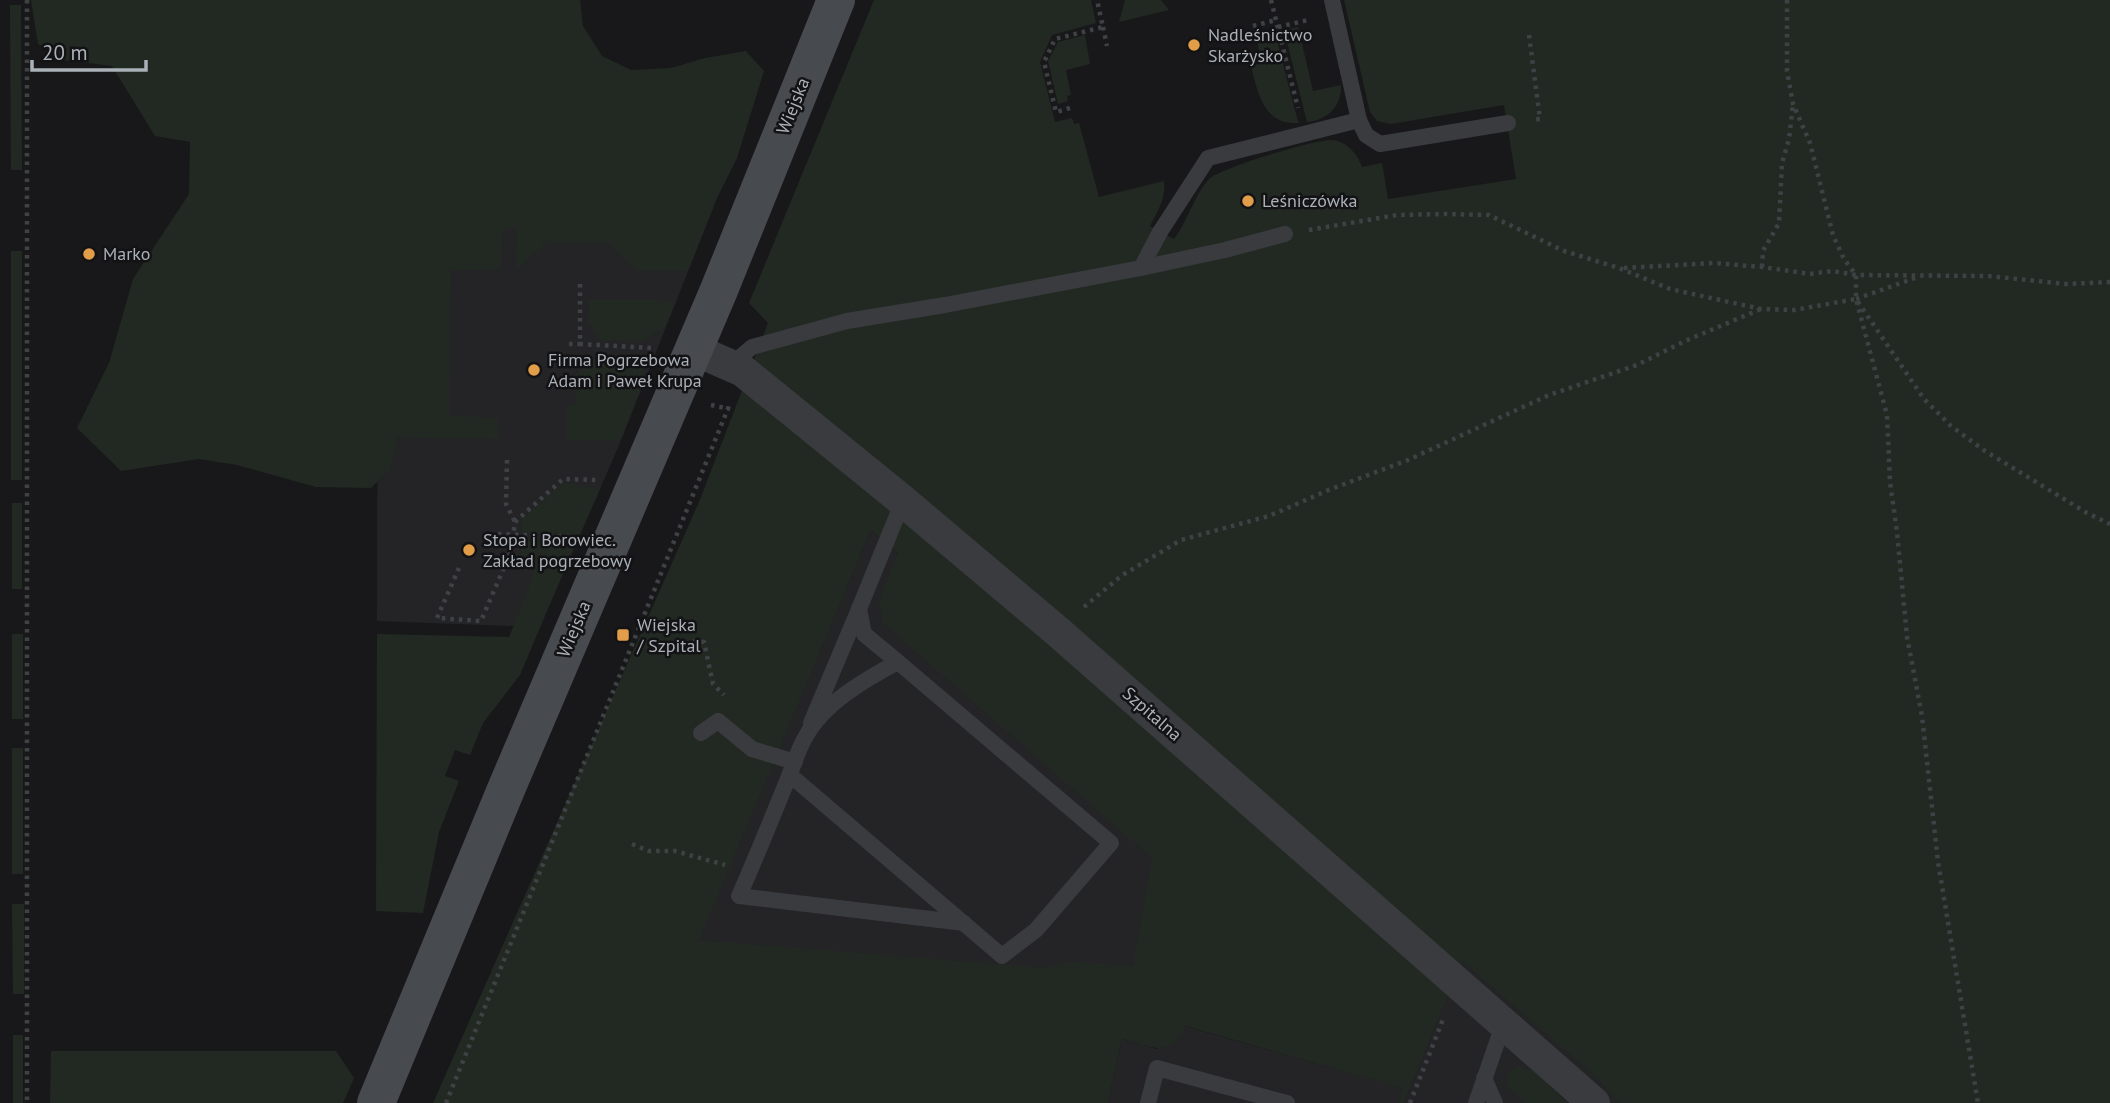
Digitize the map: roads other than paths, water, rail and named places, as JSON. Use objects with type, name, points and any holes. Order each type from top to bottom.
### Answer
[{"type":"street","name":"Wiejska","points":[[376,1103],[507,787],[678,349],[719,290],[836,0]]},
{"type":"street","name":"Szpitalna","points":[[678,349],[743,371],[785,403],[1058,631],[1594,1103]]},
{"type":"lane","points":[[1332,0],[1359,120],[1366,135],[1380,144],[1508,123]]},
{"type":"lane","points":[[1141,268],[1160,232],[1208,158],[1359,120]]},
{"type":"lane","points":[[731,365],[752,347],[847,321],[1141,268],[1245,246],[1285,234]]},
{"type":"lane","points":[[903,501],[739,896],[964,923]]},
{"type":"lane","points":[[701,733],[718,721],[752,748],[792,768],[1002,956],[1036,930],[1111,843],[864,634],[859,609]]},
{"type":"lane","points":[[806,734],[835,702],[865,680],[898,662]]},
{"type":"lane","points":[[1476,1103],[1504,1022]]},
{"type":"lane","points":[[1148,1103],[1157,1068],[1287,1103]]},
{"type":"lane","points":[[1484,1078],[1495,1103]]},
{"type":"place","name":"Nadleśnictwo Skarżysko","points":[[1194,45]]},
{"type":"place","name":"Leśniczówka","points":[[1248,201]]},
{"type":"place","name":"Marko","points":[[89,254]]},
{"type":"place","name":"Firma Pogrzebowa Adam i Paweł Krupa","points":[[534,370]]},
{"type":"place","name":"Stopa i Borowiec. Zakład pogrzebowy","points":[[469,550]]},
{"type":"place","name":"Wiejska / Szpital","points":[[623,635]]}]
